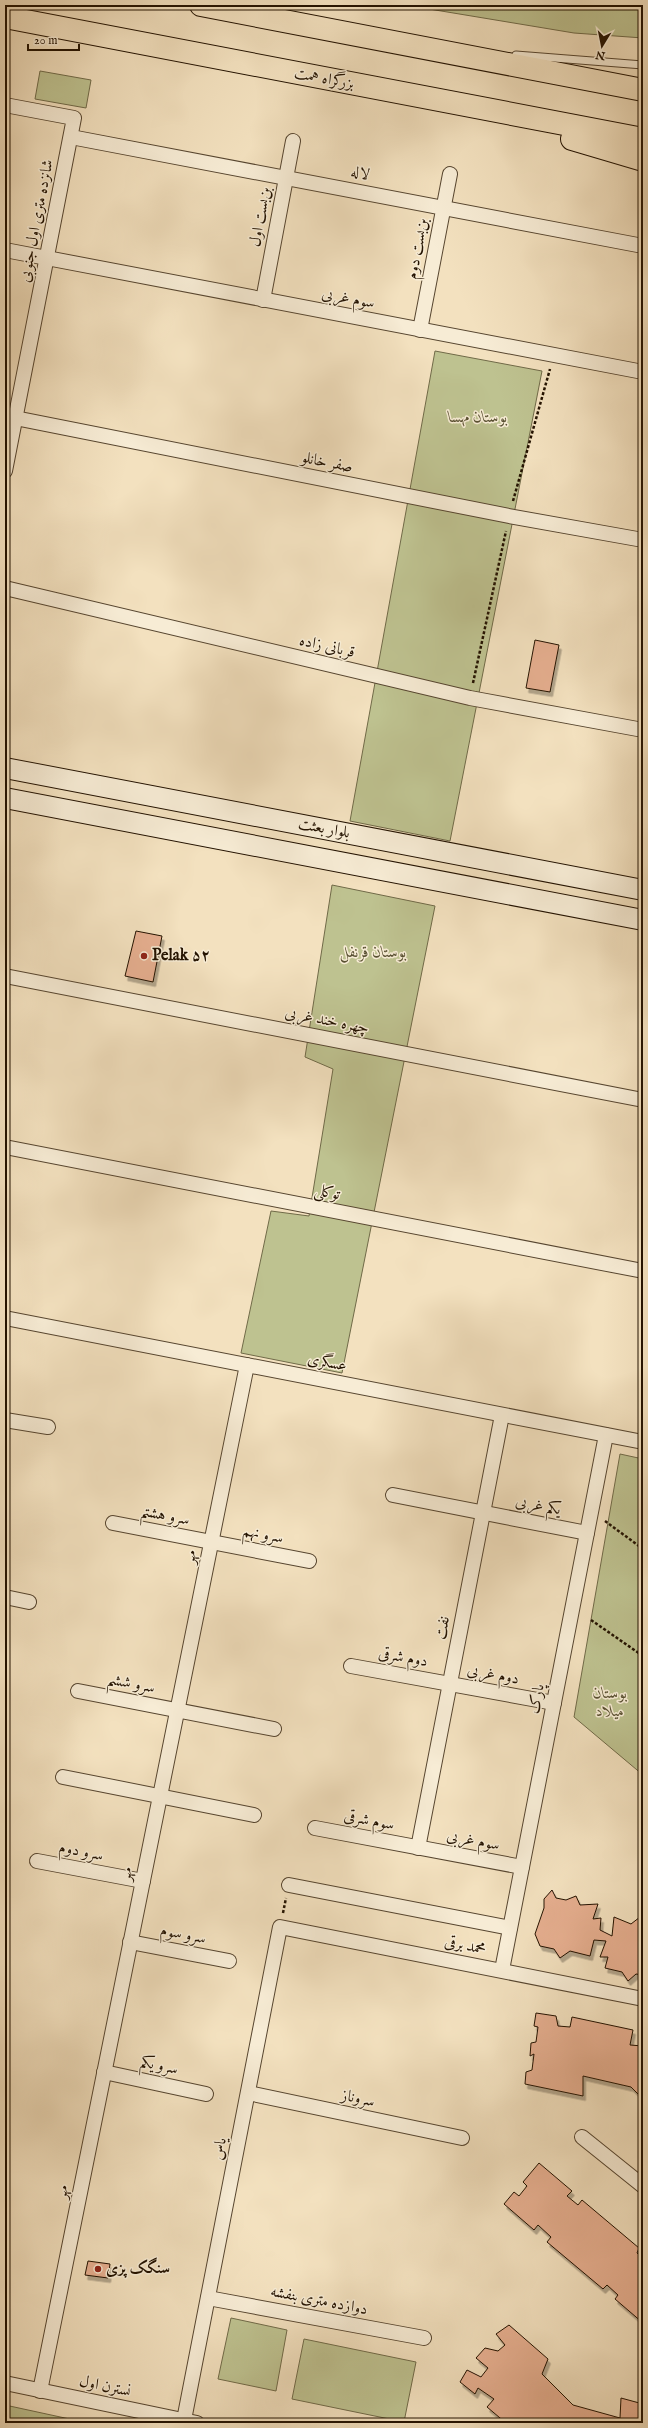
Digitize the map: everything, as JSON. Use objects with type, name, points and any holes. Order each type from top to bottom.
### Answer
[{"type":"highway","points":[[201,5],[643,90]]},
{"type":"highway","name":"بزرگراه همت","points":[[5,17],[643,139]]},
{"type":"highway","points":[[527,68],[643,79]]},
{"type":"highway","points":[[460,105],[643,160]]},
{"type":"street","name":"شانزده متری اول جنوبی","points":[[5,105],[74,118],[47,258],[10,417],[5,471]]},
{"type":"street","name":"لاله","points":[[71,137],[643,246]]},
{"type":"street","name":"بن‌بست اول","points":[[263,300],[293,141]]},
{"type":"street","name":"بن‌بست دوم","points":[[420,330],[450,174]]},
{"type":"street","name":"سوم غربی","points":[[5,250],[643,372]]},
{"type":"street","name":"صفر خانلو","points":[[10,417],[509,516],[643,540]]},
{"type":"street","name":"قربانی زاده","points":[[5,588],[470,698],[643,730]]},
{"type":"street","name":"بلوار بعثت","points":[[5,768],[643,890]]},
{"type":"street","name":"بلوار بعثت","points":[[5,798],[643,920]]},
{"type":"street","name":"چهره خند غربی","points":[[5,976],[643,1100]]},
{"type":"street","name":"توکلی","points":[[5,1147],[643,1271]]},
{"type":"street","name":"عسگری","points":[[5,1318],[643,1442]]},
{"type":"street","name":"مهر","points":[[40,2390],[247,1365]]},
{"type":"street","name":"نفت","points":[[418,1848],[502,1415]]},
{"type":"street","points":[[5,1420],[48,1427]]},
{"type":"street","name":"پارک","points":[[502,1970],[606,1435]]},
{"type":"street","name":"یکم غربی","points":[[392,1495],[587,1533]]},
{"type":"street","name":"سرو هشتم","points":[[113,1522],[211,1542]]},
{"type":"street","name":"سرو نهم","points":[[211,1542],[309,1561]]},
{"type":"street","points":[[5,1597],[29,1602]]},
{"type":"street","name":"دوم شرقی","points":[[351,1666],[450,1684]]},
{"type":"street","name":"دوم غربی","points":[[450,1684],[554,1703]]},
{"type":"street","name":"سرو ششم","points":[[78,1691],[274,1729]]},
{"type":"street","points":[[63,1777],[254,1815]]},
{"type":"street","name":"سوم شرقی","points":[[315,1828],[418,1848]]},
{"type":"street","name":"سوم غربی","points":[[418,1848],[522,1867]]},
{"type":"street","name":"سرو دوم","points":[[37,1861],[143,1881]]},
{"type":"street","name":"محمد برقی","points":[[289,1885],[510,1928]]},
{"type":"street","name":"محمد برقی","points":[[280,1927],[643,1999]]},
{"type":"street","name":"یاس","points":[[191,2422],[208,2298],[280,1927]]},
{"type":"street","name":"سرو سوم","points":[[130,1942],[229,1961]]},
{"type":"street","name":"سرو یکم","points":[[104,2072],[206,2094]]},
{"type":"street","name":"سروناز","points":[[248,2093],[462,2138]]},
{"type":"street","points":[[582,2137],[643,2186]]},
{"type":"street","name":"دوازده متری بنفشه","points":[[208,2298],[424,2338]]},
{"type":"street","name":"نسترن اول","points":[[5,2383],[191,2422]]},
{"type":"lane","points":[[422,48],[500,54]]},
{"type":"lane","points":[[507,55],[643,65]]},
{"type":"path","points":[[593,1502],[608,1524],[643,1549]]},
{"type":"path","points":[[591,1620],[643,1656]]},
{"type":"path","points":[[280,1927],[289,1885]]},
{"type":"green space","points":[[405,5],[643,5],[643,38],[574,33]]},
{"type":"green space","points":[[40,71],[91,80],[86,108],[35,99]]},
{"type":"green space","name":"بوستان مهسا","points":[[435,351],[542,371],[450,841],[350,821]]},
{"type":"green space","name":"بوستان قرنفل","points":[[332,885],[435,906],[342,1373],[241,1353],[271,1211],[309,1216],[333,1069],[305,1057]]},
{"type":"green space","name":"بوستان میلاد","points":[[620,1454],[643,1459],[643,1775],[574,1717]]},
{"type":"green space","points":[[231,2318],[287,2330],[276,2391],[218,2379]]},
{"type":"green space","points":[[304,2339],[416,2362],[404,2422],[292,2399]]},
{"type":"green space","points":[[5,2405],[88,2423],[5,2423]]},
{"type":"building","points":[[535,640],[559,645],[550,692],[526,688]]},
{"type":"building","name":"Pelak ۵۲","points":[[136,931],[162,936],[153,982],[125,976]]},
{"type":"building","points":[[552,1890],[556,1898],[566,1900],[576,1896],[580,1905],[598,1904],[593,1919],[601,1918],[600,1930],[612,1936],[614,1917],[631,1924],[640,1917],[643,1922],[643,1975],[636,1974],[628,1981],[622,1972],[605,1968],[608,1957],[600,1957],[606,1941],[594,1940],[590,1956],[570,1951],[560,1958],[554,1949],[540,1946],[535,1934],[544,1908],[544,1899]]},
{"type":"building","points":[[536,2013],[556,2016],[558,2026],[570,2027],[572,2017],[633,2030],[630,2045],[643,2046],[643,2099],[631,2087],[583,2076],[583,2096],[525,2084],[526,2072],[532,2070],[534,2054],[530,2056],[531,2043],[536,2042],[538,2027],[534,2026]]},
{"type":"building","points":[[539,2163],[572,2191],[567,2196],[578,2205],[582,2200],[639,2248],[637,2253],[643,2259],[643,2323],[615,2299],[618,2295],[607,2285],[603,2289],[547,2242],[551,2237],[538,2225],[534,2230],[504,2204],[514,2192],[519,2196],[527,2186],[523,2182]]},
{"type":"building","name":"سنگک پزی","points":[[88,2261],[110,2264],[108,2278],[85,2275]]},
{"type":"building","points":[[509,2325],[548,2359],[542,2374],[573,2405],[620,2418],[621,2398],[643,2404],[643,2423],[506,2423],[487,2407],[494,2399],[478,2388],[475,2394],[460,2382],[467,2370],[481,2377],[488,2368],[476,2358],[485,2348],[498,2351],[505,2345],[496,2334]]},
{"type":"place","name":"Pelak ۵۲","points":[[144,956]]},
{"type":"place","name":"سنگک پزی","points":[[98,2269]]}]
